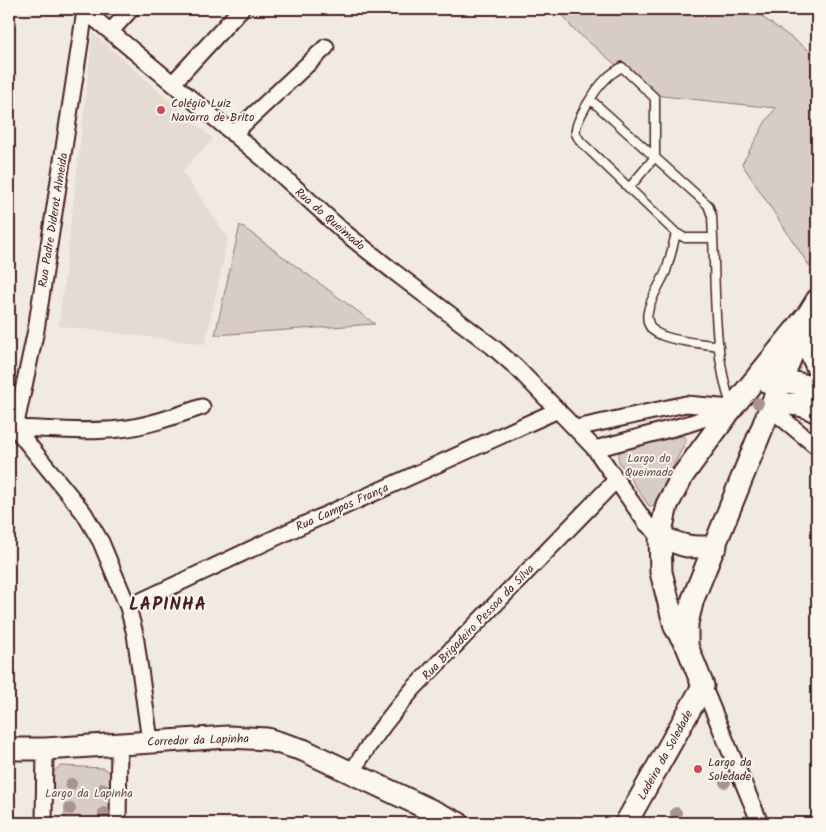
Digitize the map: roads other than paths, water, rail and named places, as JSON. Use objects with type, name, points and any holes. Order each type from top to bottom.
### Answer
[{"type":"main road","points":[[813,307],[807,336],[817,367]]},
{"type":"main road","points":[[687,646],[689,611],[762,433],[781,381],[813,307]]},
{"type":"main road","points":[[703,686],[687,646],[675,628],[661,572],[660,536],[667,505],[673,491],[732,408],[813,307]]},
{"type":"main road","points":[[732,408],[766,383],[781,381],[798,382],[817,389]]},
{"type":"main road","points":[[771,409],[781,404],[789,403],[800,404],[817,412]]},
{"type":"main road","points":[[732,408],[744,413],[762,433]]},
{"type":"main road","points":[[660,536],[680,545],[697,549],[716,546]]},
{"type":"main road","name":"Ladeira da Soledade","points":[[626,823],[703,686]]},
{"type":"main road","name":"Corredor da Lapinha","points":[[9,749],[45,749],[228,737],[267,739],[303,750],[458,823]]},
{"type":"street","points":[[110,31],[131,9]]},
{"type":"street","points":[[173,83],[240,9]]},
{"type":"street","name":"Rua do Queimado","points":[[84,10],[233,134],[344,232],[493,347],[517,368],[576,428]]},
{"type":"street","name":"Rua Padre Diderot Almeida","points":[[12,424],[36,330],[84,10]]},
{"type":"street","points":[[233,134],[326,46]]},
{"type":"street","points":[[660,536],[646,523],[595,449],[576,428],[686,404],[732,408]]},
{"type":"street","points":[[12,424],[77,431],[121,429],[160,422],[202,407]]},
{"type":"street","points":[[595,449],[688,424],[732,408]]},
{"type":"street","points":[[771,409],[817,447]]},
{"type":"street","name":"Rua Campos França","points":[[128,607],[303,525],[558,410]]},
{"type":"street","points":[[12,424],[84,513],[101,542],[128,607],[135,634],[150,741]]},
{"type":"street","name":"Rua Brigadeiro Pessoa da Silva","points":[[351,773],[385,722],[414,688],[616,480]]},
{"type":"street","points":[[703,686],[758,816]]},
{"type":"street","points":[[118,823],[119,743]]},
{"type":"street","points":[[44,823],[45,749]]},
{"type":"lane","points":[[628,188],[655,157],[655,98],[622,67],[606,79],[591,100],[579,119],[576,126],[576,135],[580,141],[628,188],[676,233],[685,238],[713,238]]},
{"type":"lane","points":[[591,100],[708,205],[712,216],[719,346],[724,382],[732,408]]},
{"type":"lane","points":[[676,233],[664,274],[650,302],[649,322],[652,329],[661,335],[719,346]]},
{"type":"place","name":"Colégio Luiz Navarro de Brito","points":[[161,110]]},
{"type":"place","name":"Largo da Soledade","points":[[698,769]]},
{"type":"district","name":"LAPINHA","points":[[168,604]]},
{"type":"park label","name":"Largo do Queimado","points":[[649,465]]},
{"type":"park label","name":"Largo da Lapinha","points":[[89,793]]}]
